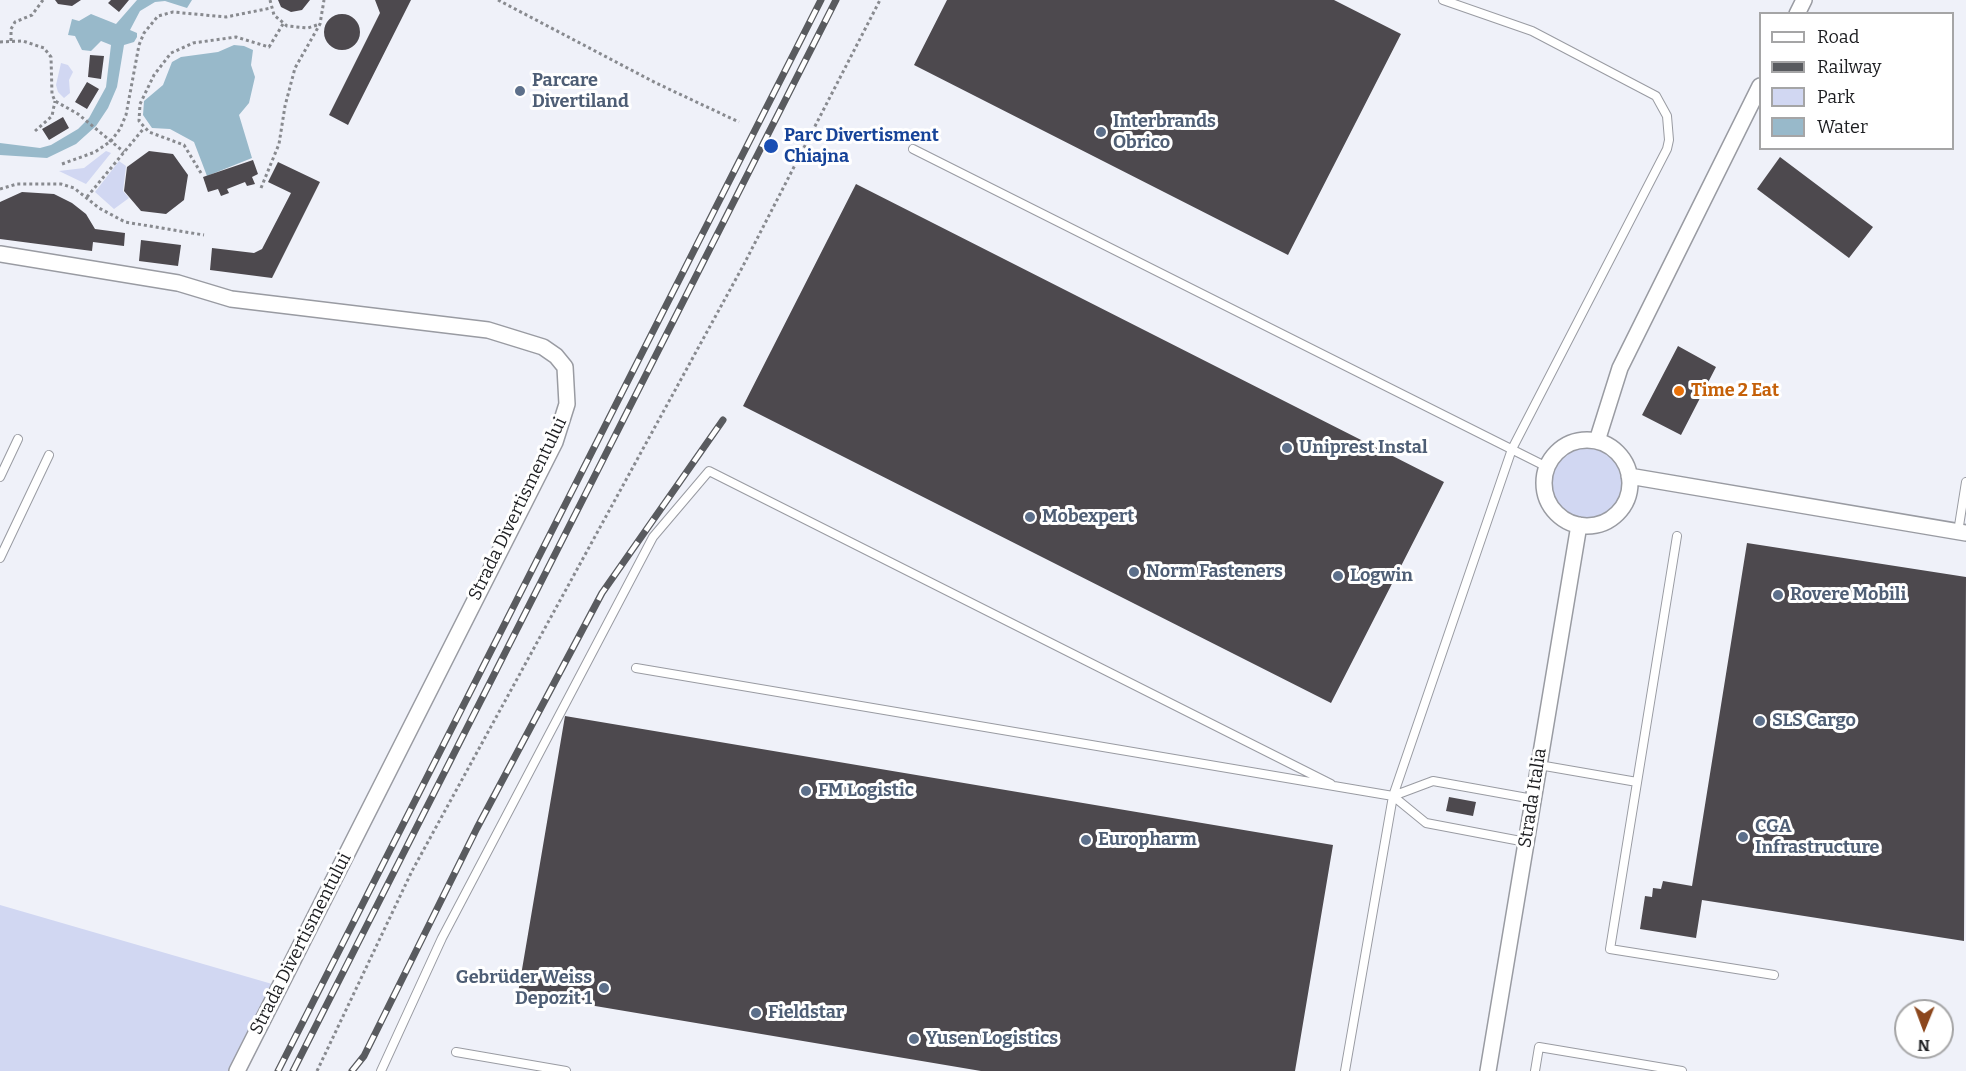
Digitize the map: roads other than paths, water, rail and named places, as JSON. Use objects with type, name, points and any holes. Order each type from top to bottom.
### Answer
[{"type":"street","points":[[1597,441],[1620,368],[1759,90]]},
{"type":"street","name":"Strada Divertismentului","points":[[0,254],[178,283],[231,299],[488,330],[543,347],[556,356],[565,367],[567,404],[555,442],[237,1071]]},
{"type":"street","points":[[1585,440],[1597,441],[1618,454],[1629,476],[1626,499],[1612,517],[1602,523],[1579,525],[1566,521],[1549,503],[1544,491],[1547,466],[1562,448],[1585,440]]},
{"type":"street","points":[[1629,476],[1962,532]]},
{"type":"street","name":"Strada Italia","points":[[1488,1071],[1579,525]]},
{"type":"lane","points":[[1345,1071],[1393,795],[1512,449],[1667,149],[1670,128],[1667,116],[1656,96],[1532,31],[1443,0]]},
{"type":"lane","points":[[913,149],[1547,466]]},
{"type":"lane","points":[[0,477],[18,439]]},
{"type":"lane","points":[[0,558],[49,455]]},
{"type":"lane","points":[[381,1071],[442,938],[653,537],[709,471],[1331,784]]},
{"type":"lane","points":[[1962,532],[1966,482]]},
{"type":"lane","points":[[1677,536],[1610,949],[1774,975]]},
{"type":"lane","points":[[636,668],[1393,795],[1434,781],[1533,799]]},
{"type":"lane","points":[[1539,765],[1637,782]]},
{"type":"lane","points":[[1393,795],[1426,823],[1526,842]]},
{"type":"lane","points":[[1535,1071],[1539,1047],[1682,1071]]},
{"type":"lane","points":[[456,1052],[566,1071]]},
{"type":"water","points":[[137,0],[192,0],[187,8],[165,1],[155,2],[140,11],[130,30],[137,33],[137,37],[134,42],[124,45],[117,87],[108,108],[96,126],[76,144],[47,158],[0,155],[0,143],[40,148],[51,145],[78,129],[89,118],[106,87],[111,45],[101,41],[91,51],[82,50],[75,36],[68,35],[72,19],[79,21],[91,14],[116,24]]},
{"type":"water","points":[[234,45],[253,50],[251,65],[255,77],[249,103],[239,115],[252,158],[207,176],[194,142],[170,129],[152,128],[143,115],[144,101],[163,85],[172,62],[181,57],[218,52]]},
{"type":"railway","points":[[278,1071],[821,0]]},
{"type":"railway","points":[[293,1071],[836,0]]},
{"type":"railway","points":[[352,1071],[364,1056],[477,828],[602,593],[723,420]]},
{"type":"place","name":"Parcare Divertiland","points":[[520,91]]},
{"type":"place","name":"Interbrands Obrico","points":[[1101,132]]},
{"type":"place","name":"Parc Divertisment Chiajna","points":[[771,146]]},
{"type":"place","name":"Time 2 Eat","points":[[1679,391]]},
{"type":"place","name":"Uniprest Instal","points":[[1287,448]]},
{"type":"place","name":"Mobexpert","points":[[1030,517]]},
{"type":"place","name":"Norm Fasteners","points":[[1134,572]]},
{"type":"place","name":"Logwin","points":[[1338,576]]},
{"type":"place","name":"Rovere Mobili","points":[[1778,595]]},
{"type":"place","name":"SLS Cargo","points":[[1760,721]]},
{"type":"place","name":"FM Logistic","points":[[806,791]]},
{"type":"place","name":"CGA Infrastructure","points":[[1743,837]]},
{"type":"place","name":"Europharm","points":[[1086,840]]},
{"type":"place","name":"Gebrüder Weiss Depozit 1","points":[[604,988]]},
{"type":"place","name":"Fieldstar","points":[[756,1013]]},
{"type":"place","name":"Yusen Logistics","points":[[914,1039]]}]
